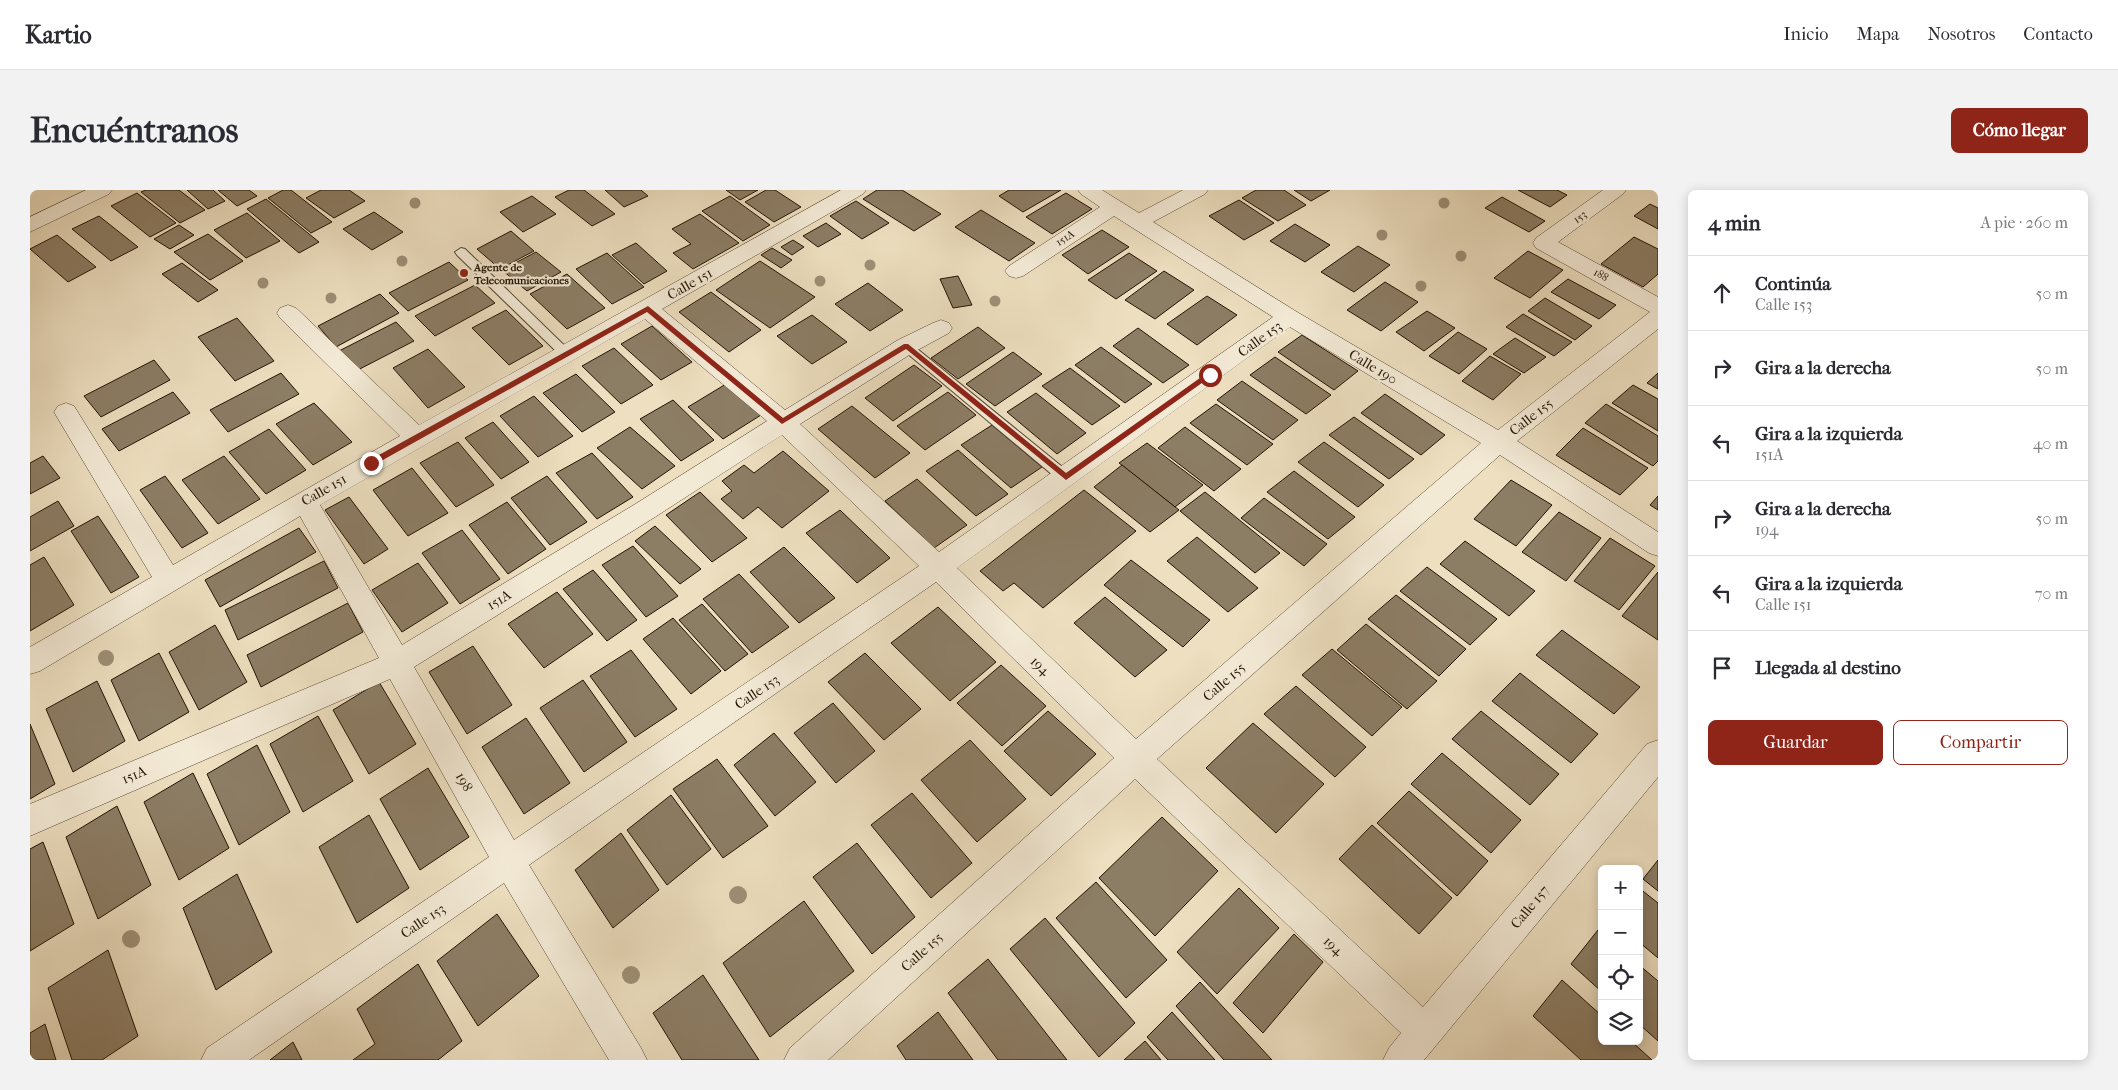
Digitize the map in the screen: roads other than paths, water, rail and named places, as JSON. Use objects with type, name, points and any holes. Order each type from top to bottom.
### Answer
[{"type":"street","points":[[30,225],[102,190]]},
{"type":"street","name":"Calle 151","points":[[30,662],[416,437],[856,190]]},
{"type":"street","name":"Calle 190","points":[[1088,190],[1289,317],[1499,442],[1658,545]]},
{"type":"street","points":[[1139,221],[1198,190]]},
{"type":"street","name":"153","points":[[1543,243],[1616,190]]},
{"type":"street","name":"151A","points":[[1016,271],[1115,206]]},
{"type":"street","name":"188","points":[[1543,243],[1658,307]]},
{"type":"street","name":"194","points":[[648,308],[782,421],[938,568],[1135,760],[1425,1032]]},
{"type":"street","points":[[288,313],[416,437]]},
{"type":"street","name":"Calle 153","points":[[219,1060],[938,568],[1289,317]]},
{"type":"street","name":"Calle 155","points":[[802,1060],[1135,760],[1499,442],[1658,317]]},
{"type":"street","name":"151A","points":[[30,821],[41,814],[397,663],[646,510],[782,421],[906,346],[941,328]]},
{"type":"street","points":[[66,412],[168,581]]},
{"type":"street","name":"198","points":[[304,501],[509,862],[629,1060]]},
{"type":"street","name":"Calle 157","points":[[1401,1060],[1658,754]]},
{"type":"lane","points":[[461,252],[566,354]]},
{"type":"lane","points":[[906,346],[1066,478]]},
{"type":"place","name":"Agente de Telecomunicaciones","points":[[464,273]]}]
